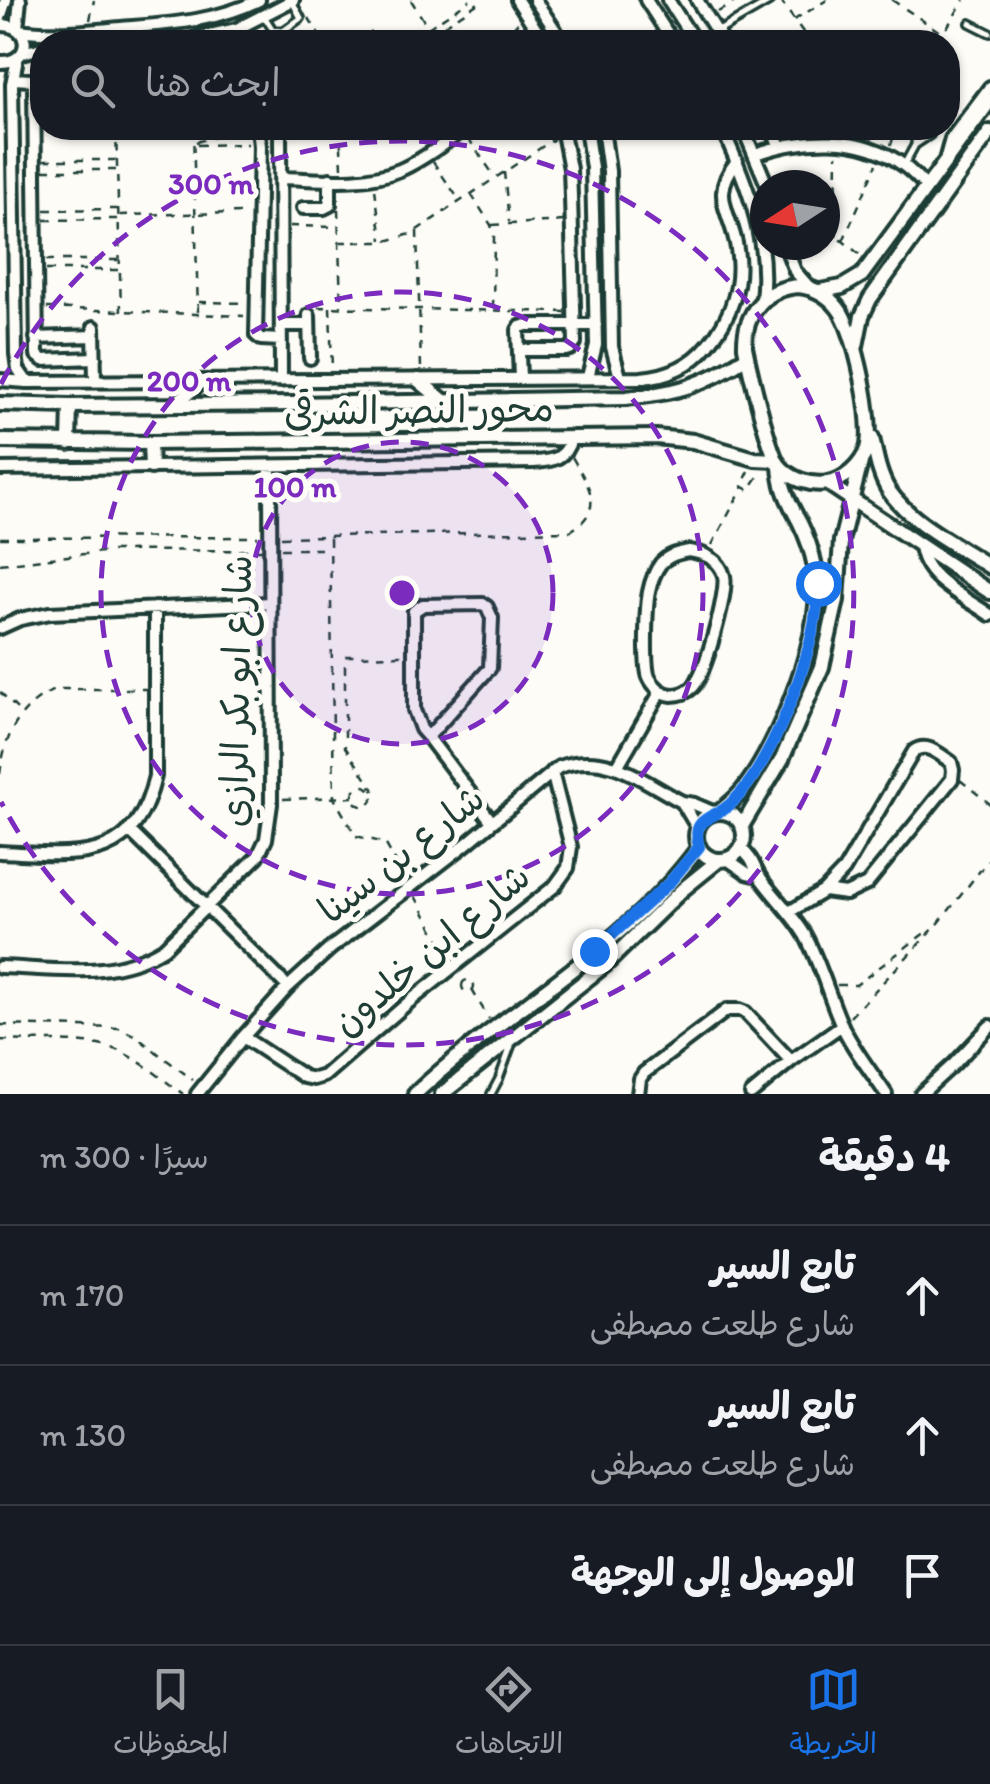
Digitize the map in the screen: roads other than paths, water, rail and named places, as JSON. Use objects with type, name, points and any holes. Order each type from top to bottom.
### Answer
[{"type":"street","points":[[6,0],[0,21],[30,31]]},
{"type":"street","points":[[20,0],[18,29],[25,44],[12,79],[16,362],[26,382]]},
{"type":"street","points":[[100,30],[185,23],[230,13],[259,0]]},
{"type":"street","points":[[233,30],[293,0]]},
{"type":"street","points":[[517,0],[536,30]]},
{"type":"street","points":[[535,0],[555,30]]},
{"type":"street","points":[[646,0],[666,30]]},
{"type":"street","points":[[668,0],[687,30]]},
{"type":"street","points":[[697,0],[716,30]]},
{"type":"street","points":[[0,62],[7,63],[30,52]]},
{"type":"street","points":[[12,79],[30,80]]},
{"type":"street","points":[[960,129],[990,86]]},
{"type":"street","points":[[698,828],[705,818],[742,792],[780,725],[802,667],[816,607],[816,571],[808,542],[770,462],[747,357],[746,326],[762,300],[779,290],[842,287],[862,275],[990,101]]},
{"type":"street","points":[[856,353],[862,316],[870,299],[990,132]]},
{"type":"street","points":[[35,140],[36,355],[44,360],[94,358]]},
{"type":"street","points":[[260,140],[258,338],[281,340]]},
{"type":"street","points":[[281,140],[282,381]]},
{"type":"street","points":[[282,178],[374,178],[404,168],[448,140]]},
{"type":"street","points":[[519,350],[570,350],[574,343],[570,169],[564,140]]},
{"type":"street","points":[[588,140],[596,325],[596,351],[588,377]]},
{"type":"street","points":[[605,140],[610,170],[612,347],[620,378]]},
{"type":"street","points":[[727,140],[750,201]]},
{"type":"street","points":[[749,140],[761,170]]},
{"type":"street","points":[[777,140],[780,146]]},
{"type":"street","points":[[944,164],[952,140]]},
{"type":"street","points":[[755,154],[806,141],[857,145],[904,165],[926,187]]},
{"type":"street","points":[[0,380],[620,378],[651,377],[679,369],[703,351],[724,324],[733,302],[739,269],[736,239],[722,190],[737,161]]},
{"type":"street","points":[[303,208],[330,205],[337,179]]},
{"type":"street","points":[[915,204],[930,216]]},
{"type":"street","points":[[259,217],[282,223]]},
{"type":"street","points":[[572,223],[594,225]]},
{"type":"street","points":[[762,300],[763,260]]},
{"type":"street","points":[[791,260],[796,271],[838,307],[845,318],[856,353],[876,457],[890,491],[910,512],[990,567]]},
{"type":"street","points":[[281,324],[311,316],[310,358]]},
{"type":"street","points":[[520,378],[518,330],[524,325],[574,318],[596,325]]},
{"type":"street","points":[[36,338],[94,332],[95,381]]},
{"type":"street","name":"محور النصر الشرقى","points":[[0,404],[626,398],[690,388],[747,357]]},
{"type":"street","points":[[420,380],[446,402]]},
{"type":"street","points":[[174,405],[201,382]]},
{"type":"street","points":[[69,443],[70,406]]},
{"type":"street","points":[[442,1094],[605,965],[682,890],[740,849],[744,842],[742,826],[789,744],[822,667],[837,600],[841,541],[870,437],[869,422]]},
{"type":"street","name":"محور النصر الشرقى","points":[[0,441],[570,444],[656,437],[693,441],[770,462]]},
{"type":"street","points":[[150,443],[151,467]]},
{"type":"street","points":[[0,469],[534,462],[560,458],[570,444]]},
{"type":"street","points":[[770,462],[801,481],[827,483],[848,474],[862,462]]},
{"type":"street","name":"شارع ابو بكر الرازي","points":[[0,967],[92,970],[130,965],[164,948],[258,856],[270,822],[271,799],[270,466]]},
{"type":"street","points":[[827,483],[990,592]]},
{"type":"street","points":[[935,555],[946,538]]},
{"type":"street","points":[[920,545],[921,556],[934,576],[990,615]]},
{"type":"street","points":[[688,551],[706,555],[724,575],[724,594],[701,674],[696,685],[682,694],[661,691],[651,682],[646,665],[648,594],[664,560],[688,551]]},
{"type":"street","points":[[0,628],[50,613],[270,603]]},
{"type":"street","points":[[428,737],[488,673],[492,633],[490,612],[482,604],[420,606],[412,614],[414,710],[421,729],[492,822]]},
{"type":"street","points":[[0,852],[72,855],[97,851],[119,840],[137,822],[150,801],[155,776],[156,608]]},
{"type":"street","points":[[617,767],[661,691]]},
{"type":"street","points":[[789,912],[824,891],[844,870],[914,751],[929,748],[950,762],[952,779],[867,884],[846,894],[824,891]]},
{"type":"street","name":"شارع بن سينا","points":[[200,1091],[288,987],[331,948],[552,772],[590,760],[617,767],[682,802],[717,813]]},
{"type":"street","name":"شارع ابن خلدون","points":[[243,1037],[304,1078],[324,1076],[555,886],[568,868],[572,847],[552,772]]},
{"type":"street","points":[[682,802],[698,828],[699,847],[708,856],[759,876]]},
{"type":"street","points":[[717,813],[728,814],[742,826]]},
{"type":"street","points":[[130,830],[288,987]]},
{"type":"street","points":[[415,1094],[630,920],[699,847]]},
{"type":"street","points":[[740,849],[750,856],[759,876],[807,939],[842,1025],[886,1094]]},
{"type":"street","points":[[844,870],[853,881],[867,884]]},
{"type":"street","points":[[638,1094],[644,1073],[727,1010],[745,1012],[791,1060]]},
{"type":"street","points":[[751,1094],[842,1025]]},
{"type":"street","points":[[921,1094],[990,1026]]},
{"type":"lane","points":[[284,30],[300,21],[293,0]]},
{"type":"lane","points":[[730,30],[769,2]]},
{"type":"lane","points":[[264,16],[273,30]]},
{"type":"lane","points":[[970,22],[990,33]]},
{"type":"lane","points":[[915,140],[915,146]]},
{"type":"lane","points":[[904,165],[915,146],[924,140]]},
{"type":"lane","points":[[491,1094],[513,1037]]}]
